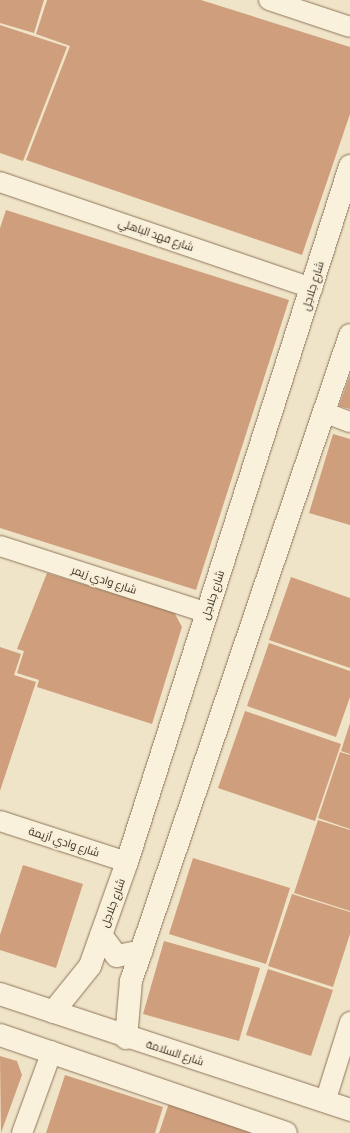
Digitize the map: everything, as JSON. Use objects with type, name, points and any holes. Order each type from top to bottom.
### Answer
[{"type":"street","points":[[269,0],[350,27]]},
{"type":"street","name":"شارع جلاجل","points":[[53,1012],[90,966],[127,862],[312,288],[340,223],[349,177]]},
{"type":"street","name":"شارع فهد الباهلي","points":[[0,182],[312,288]]},
{"type":"street","points":[[126,1038],[131,981],[326,413],[350,335]]},
{"type":"street","points":[[326,413],[350,422]]},
{"type":"street","name":"شارع وادي زيمر","points":[[0,546],[207,614]]},
{"type":"street","name":"شارع وادي أزيمة","points":[[0,822],[127,862]]},
{"type":"street","points":[[101,935],[117,956],[142,951]]},
{"type":"street","name":"شارع السلامة","points":[[0,994],[126,1038],[350,1110]]},
{"type":"street","points":[[325,1102],[350,1022]]},
{"type":"street","points":[[0,1035],[52,1051],[282,1132]]},
{"type":"street","points":[[22,1133],[52,1051]]},
{"type":"building","points":[[0,0],[44,0],[34,33],[0,23]]},
{"type":"building","points":[[47,0],[201,0],[350,47],[350,114],[302,255],[26,160],[70,46],[36,34]]},
{"type":"building","points":[[0,25],[67,47],[23,161],[0,153]]},
{"type":"building","points":[[6,210],[289,300],[196,590],[0,528],[0,228]]},
{"type":"building","points":[[350,375],[350,409],[339,406]]},
{"type":"building","points":[[333,434],[350,439],[350,525],[309,513]]},
{"type":"building","points":[[47,573],[174,612],[182,627],[152,724],[37,687],[39,680],[17,673],[24,651],[17,649]]},
{"type":"building","points":[[291,577],[350,598],[350,668],[269,640]]},
{"type":"building","points":[[269,643],[350,671],[350,697],[336,737],[247,706]]},
{"type":"building","points":[[0,647],[21,654],[14,675],[36,682],[0,791]]},
{"type":"building","points":[[245,711],[341,744],[315,821],[218,788]]},
{"type":"building","points":[[350,723],[350,754],[341,751]]},
{"type":"building","points":[[340,752],[350,755],[350,829],[318,818]]},
{"type":"building","points":[[318,820],[350,830],[350,911],[294,893]]},
{"type":"building","points":[[193,858],[290,888],[266,964],[169,934]]},
{"type":"building","points":[[23,865],[83,884],[56,968],[0,950],[0,935]]},
{"type":"building","points":[[292,894],[350,912],[350,934],[333,987],[268,966]]},
{"type":"building","points":[[164,941],[260,968],[239,1041],[143,1014]]},
{"type":"building","points":[[268,969],[333,990],[311,1056],[246,1035]]},
{"type":"building","points":[[0,1056],[17,1061],[22,1075],[1,1133]]},
{"type":"building","points":[[65,1075],[163,1107],[155,1133],[46,1133]]},
{"type":"building","points":[[169,1103],[254,1133],[159,1133]]}]
